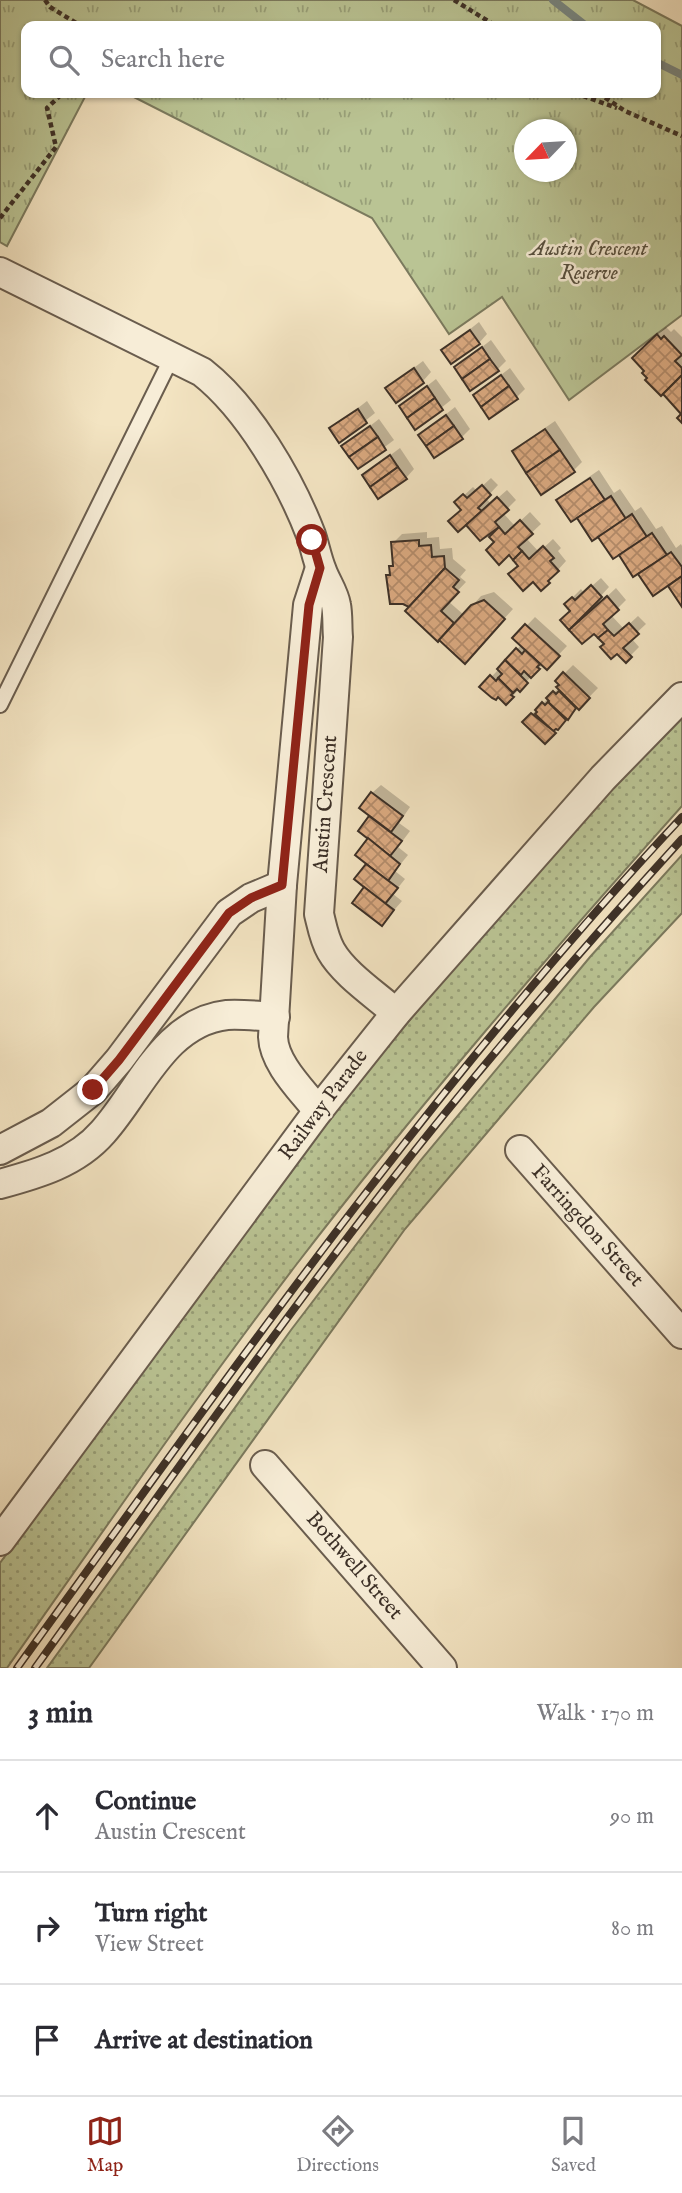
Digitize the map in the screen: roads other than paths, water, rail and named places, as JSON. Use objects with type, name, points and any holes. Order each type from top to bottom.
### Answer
[{"type":"street","name":"Austin Crescent","points":[[0,272],[202,372],[219,385],[247,419],[293,499],[310,534],[320,568],[336,603],[338,637],[319,914],[324,937],[336,958],[396,1013]]},
{"type":"street","name":"Austin Crescent","points":[[318,1111],[276,1054],[273,1044],[282,885],[309,605],[320,568]]},
{"type":"street","name":"Railway Parade","points":[[0,1541],[318,1111],[396,1013],[603,778],[682,697]]},
{"type":"street","points":[[0,1150],[51,1123],[93,1090],[119,1060],[229,913],[251,898],[282,885]]},
{"type":"street","points":[[0,1184],[48,1169],[81,1152],[103,1133],[167,1047],[182,1032],[204,1021],[227,1015],[275,1017]]},
{"type":"street","name":"Farringdon Street","points":[[520,1150],[682,1334]]},
{"type":"street","name":"Bothwell Street","points":[[265,1465],[443,1668]]},
{"type":"lane","points":[[0,705],[172,357]]},
{"type":"waterway","points":[[553,0],[580,21]]},
{"type":"waterway","points":[[661,64],[682,75]]},
{"type":"railway","points":[[17,1668],[255,1340],[419,1125],[591,917],[682,817]]},
{"type":"railway","points":[[35,1668],[251,1368],[384,1190],[530,1012],[682,839]]},
{"type":"park label","name":"Austin Crescent Reserve","points":[[589,261]]}]
